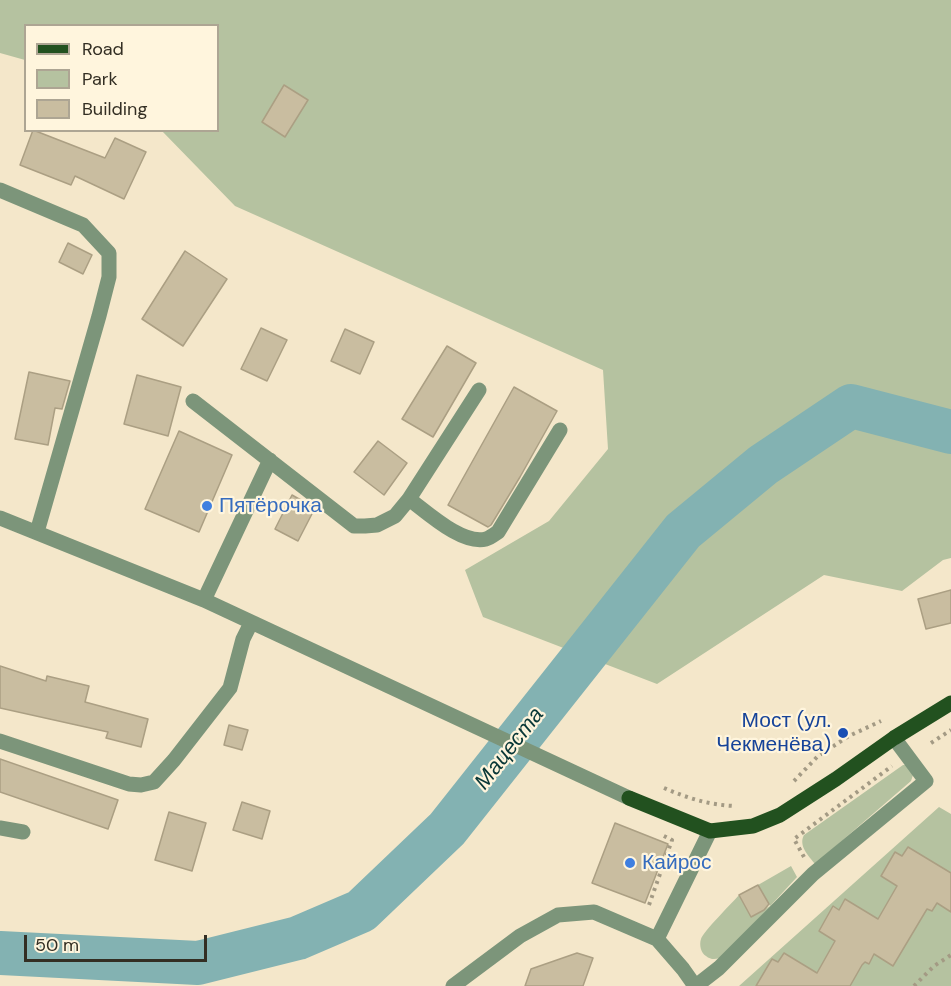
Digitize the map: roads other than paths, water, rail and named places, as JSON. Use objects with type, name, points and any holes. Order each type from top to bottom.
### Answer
[{"type":"main road","points":[[629,798],[710,831],[753,826],[780,815],[894,738],[951,703]]},
{"type":"street","points":[[0,190],[83,225],[109,253],[109,276],[99,316],[37,532]]},
{"type":"street","points":[[193,401],[354,526],[365,526],[377,525],[395,516],[409,499],[479,390]]},
{"type":"street","points":[[409,499],[456,534],[466,538],[487,539],[498,532],[560,430]]},
{"type":"street","points":[[204,600],[270,460]]},
{"type":"street","points":[[0,518],[204,600],[629,798]]},
{"type":"street","points":[[0,741],[129,784],[154,782],[230,688],[243,639],[251,623]]},
{"type":"street","points":[[458,984],[520,936],[558,915],[594,912],[657,939],[695,986],[719,968],[813,874],[926,781],[894,738]]},
{"type":"street","points":[[0,828],[23,832]]},
{"type":"street","points":[[657,939],[710,831]]},
{"type":"waterway","name":"Мацеста","points":[[0,953],[198,963],[298,938],[361,911],[447,829],[683,531],[763,465],[851,406],[951,432]]},
{"type":"place","name":"Пятёрочка","points":[[207,506]]},
{"type":"place","name":"Мост (ул. Чекменёва)","points":[[843,733]]},
{"type":"place","name":"Кайрос","points":[[630,863]]}]
